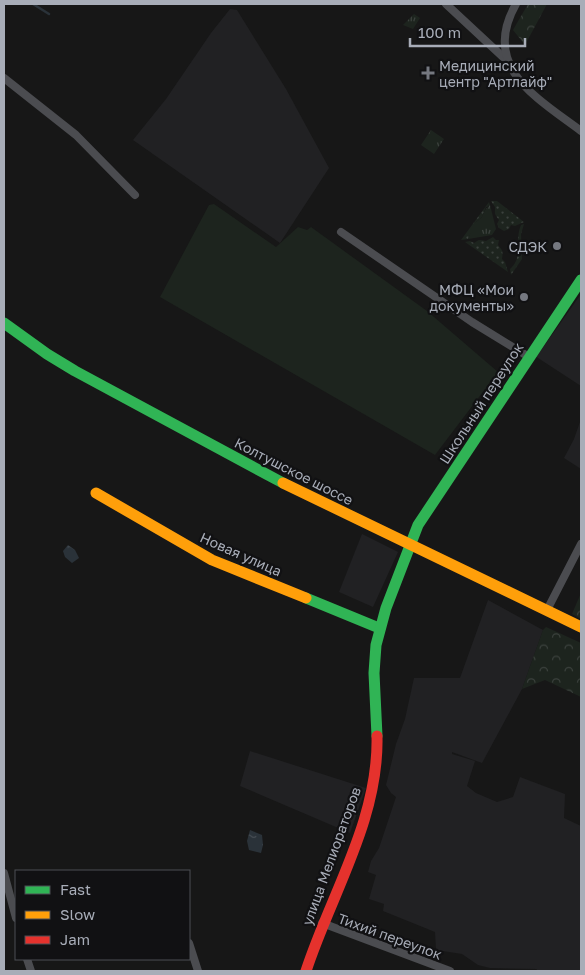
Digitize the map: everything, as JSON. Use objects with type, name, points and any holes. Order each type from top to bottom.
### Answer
[{"type":"street","points":[[446,4],[502,57]]},
{"type":"street","points":[[516,4],[508,18],[505,31],[504,45],[508,64],[518,78],[538,99],[581,131]]},
{"type":"street","points":[[4,78],[76,135],[135,195]]},
{"type":"street","points":[[341,232],[472,322],[529,357]]},
{"type":"street","name":"Школьный переулок","points":[[410,544],[418,525],[581,280]]},
{"type":"street","name":"Колтушское шоссе","points":[[4,324],[47,354],[155,415],[289,486],[581,627]]},
{"type":"street","name":"Новая улица","points":[[96,493],[212,560],[379,628]]},
{"type":"street","name":"улица Мелиораторов","points":[[306,971],[322,924],[356,841],[372,793],[377,758],[374,674],[376,645],[379,628],[410,544]]},
{"type":"street","points":[[548,610],[581,544]]},
{"type":"street","points":[[4,873],[15,914]]},
{"type":"street","name":"Тихий переулок","points":[[322,924],[450,971]]},
{"type":"street","points":[[190,946],[198,971]]},
{"type":"shaded area","points":[[230,9],[237,10],[286,89],[329,168],[280,243],[133,140],[166,99],[211,33]]},
{"type":"shaded area","points":[[581,294],[581,386],[535,356]]},
{"type":"shaded area","points":[[581,419],[581,469],[564,458],[574,439]]},
{"type":"shaded area","points":[[362,534],[398,552],[373,607],[339,592]]},
{"type":"shaded area","points":[[488,600],[543,630],[522,689],[482,763],[452,752],[452,754],[475,761],[467,786],[476,793],[497,802],[513,797],[520,777],[565,794],[564,818],[581,826],[581,971],[536,971],[537,969],[490,968],[478,965],[462,954],[436,950],[435,932],[383,911],[384,904],[369,899],[376,875],[368,872],[371,861],[379,848],[396,797],[386,785],[396,744],[405,719],[414,678],[460,678]]},
{"type":"shaded area","points":[[250,751],[366,788],[350,833],[240,786]]},
{"type":"green space","points":[[528,4],[547,4],[525,45],[513,30]]},
{"type":"green space","points":[[414,14],[420,18],[413,29],[403,25]]},
{"type":"green space","points":[[431,130],[444,139],[434,154],[421,145]]},
{"type":"green space","points":[[491,201],[497,201],[524,222],[515,226],[511,225],[509,229],[504,231],[499,228],[497,224],[499,220]]},
{"type":"green space","points":[[489,202],[490,205],[486,207],[482,217],[476,222],[468,239],[461,240]]},
{"type":"green space","points":[[214,204],[276,247],[298,227],[307,230],[311,227],[427,311],[498,372],[435,455],[160,297],[209,205]]},
{"type":"green space","points":[[490,205],[496,229],[492,235],[468,239],[474,224],[482,217]]},
{"type":"green space","points":[[524,224],[521,234],[522,259],[511,275],[510,269],[518,254],[519,231],[521,225]]},
{"type":"green space","points":[[493,237],[499,240],[498,245],[502,251],[502,259],[508,272],[465,242],[486,241]]},
{"type":"green space","points":[[581,593],[581,619],[572,614]]},
{"type":"green space","points":[[546,627],[581,643],[581,697],[545,680],[522,689],[543,630]]},
{"type":"water","points":[[68,545],[75,550],[79,558],[72,563],[65,557],[63,551]]},
{"type":"water","points":[[250,830],[262,835],[263,845],[261,853],[249,850],[247,841]]},
{"type":"waterway","points":[[33,4],[49,14]]},
{"type":"traffic: fast","points":[[377,736],[374,673],[376,645],[386,608],[418,525],[581,280]]},
{"type":"traffic: fast","points":[[4,323],[47,354],[75,371],[283,483]]},
{"type":"traffic: fast","points":[[306,598],[379,628]]},
{"type":"traffic: slow","points":[[283,483],[581,627]]},
{"type":"traffic: slow","points":[[96,493],[212,560],[306,598]]},
{"type":"traffic: jam","points":[[306,971],[362,827],[376,767],[377,736]]},
{"type":"place","name":"Медицинский центр \"Артлайф\"","points":[[428,73]]},
{"type":"place","name":"СДЭК","points":[[557,246]]},
{"type":"place","name":"МФЦ «Мои документы»","points":[[524,297]]}]
